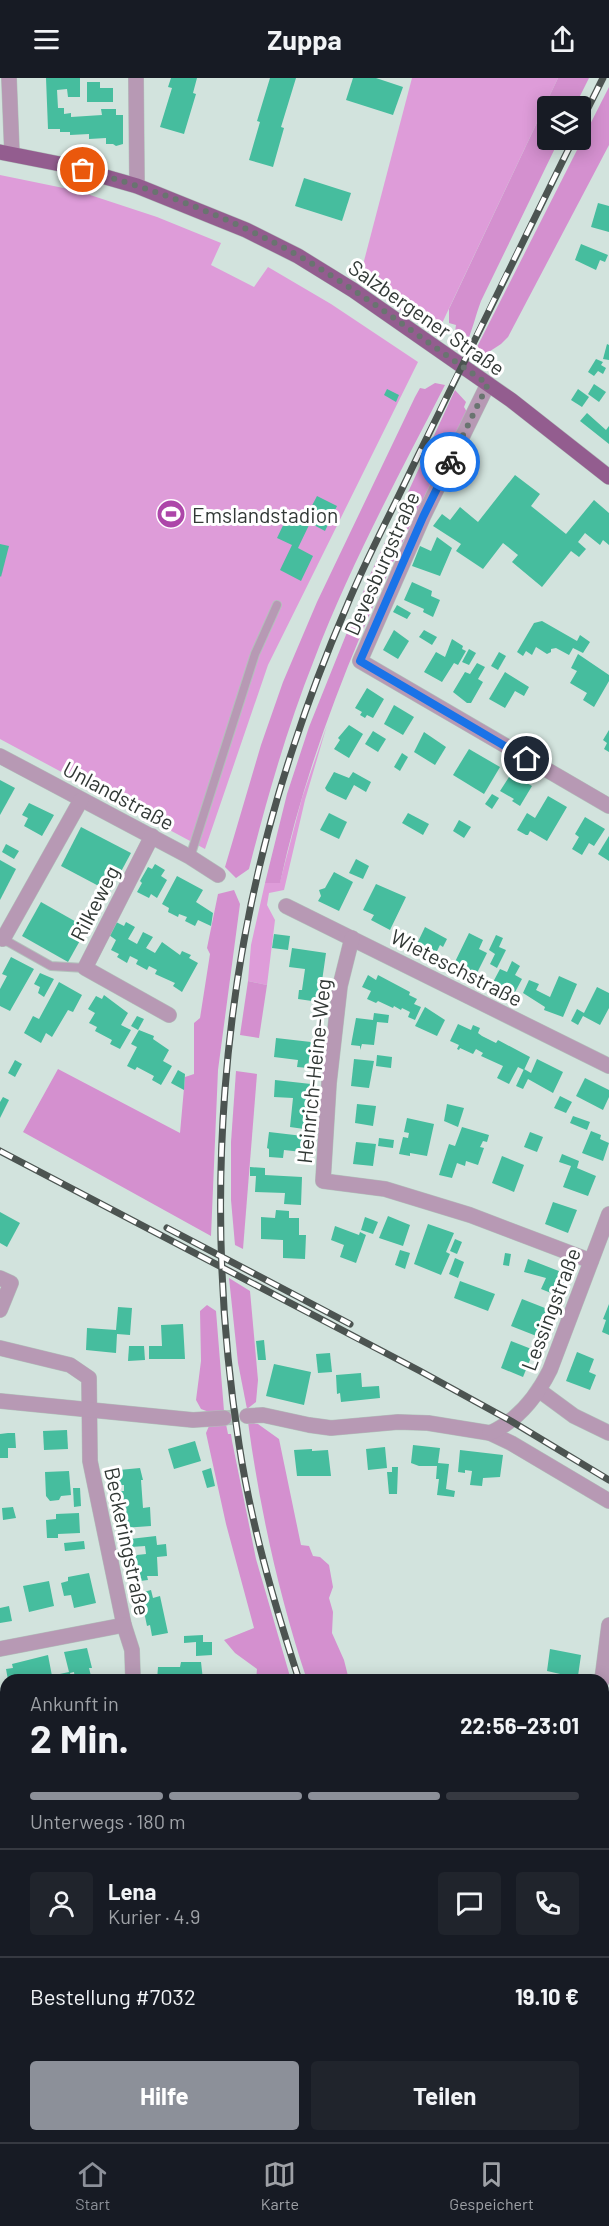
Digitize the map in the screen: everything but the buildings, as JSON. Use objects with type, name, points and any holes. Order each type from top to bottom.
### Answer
[{"type":"main road","name":"Salzbergener Straße","points":[[6,153],[60,164],[137,186],[246,230],[298,256],[353,290],[488,384],[609,477]]},
{"type":"street","points":[[6,153],[9,78]]},
{"type":"street","points":[[136,78],[137,186]]},
{"type":"street","name":"Devesburgstraße","points":[[488,384],[423,517],[360,661],[609,806]]},
{"type":"street","name":"Unlandstraße","points":[[0,756],[152,836],[218,875]]},
{"type":"street","points":[[2,938],[81,800]]},
{"type":"street","name":"Rilkeweg","points":[[152,836],[85,968],[169,1015]]},
{"type":"street","name":"Wieteschstraße","points":[[286,906],[609,1066]]},
{"type":"street","name":"Heinrich-Heine-Weg","points":[[352,938],[340,986],[329,1083],[323,1181],[385,1189],[470,1215],[591,1261]]},
{"type":"street","name":"Lessingstraße","points":[[490,1433],[511,1421],[540,1391],[609,1214]]},
{"type":"street","points":[[0,1278],[10,1283],[0,1310]]},
{"type":"street","name":"Beckeringstraße","points":[[0,1348],[70,1365],[89,1378],[90,1461],[124,1625],[132,1650],[134,1674]]},
{"type":"street","points":[[540,1391],[574,1416],[609,1433]]},
{"type":"street","points":[[0,1401],[193,1420],[224,1418]]},
{"type":"street","points":[[247,1416],[263,1415],[331,1428],[398,1422],[428,1423],[490,1433],[609,1501]]},
{"type":"street","points":[[0,1650],[124,1625]]},
{"type":"street","points":[[603,1674],[609,1626]]},
{"type":"lane","points":[[190,857],[255,654],[277,605]]},
{"type":"lane","points":[[2,938],[51,966],[85,968]]},
{"type":"shaded area","points":[[412,78],[558,78],[549,96],[537,96],[537,122],[436,336],[359,280]]},
{"type":"shaded area","points":[[558,78],[589,78],[580,96],[550,96]]},
{"type":"shaded area","points":[[609,87],[609,145],[508,337],[481,357],[474,353],[577,150],[591,150],[591,122]]},
{"type":"shaded area","points":[[537,123],[537,150],[554,150],[481,301],[465,347],[456,338],[456,325],[449,323],[449,309]]},
{"type":"shaded area","name":"Emslandstadion","points":[[0,175],[78,191],[157,217],[221,243],[211,265],[254,287],[268,267],[331,304],[418,362],[268,665],[205,849],[0,739]]},
{"type":"shaded area","points":[[435,383],[445,385],[376,521],[328,625],[286,737],[249,869],[236,878],[225,867],[261,745],[283,682],[317,602],[415,397],[420,388],[425,389]]},
{"type":"shaded area","points":[[455,390],[466,402],[464,407],[467,412],[410,526],[358,642],[314,760],[295,821],[280,883],[265,883],[287,794],[309,727],[370,575]]},
{"type":"shaded area","points":[[327,725],[305,800],[284,890],[269,893],[267,905],[275,920],[267,985],[248,981],[251,945],[265,883],[280,882],[302,798]]},
{"type":"shaded area","points":[[234,890],[240,904],[218,1070],[211,1236],[23,1132],[58,1069],[180,1133],[185,1077],[194,1074],[194,1023],[200,1018],[210,954],[207,948],[218,894]]},
{"type":"shaded area","points":[[248,981],[267,985],[259,1038],[240,1035]]},
{"type":"shaded area","points":[[236,1071],[257,1074],[243,1249],[235,1245],[231,1200],[231,1142]]},
{"type":"shaded area","points":[[229,1278],[250,1291],[258,1380],[256,1402],[247,1409],[238,1363]]},
{"type":"shaded area","points":[[207,1305],[216,1311],[224,1411],[209,1412],[201,1409],[196,1400],[201,1361],[200,1311]]},
{"type":"shaded area","points":[[248,1422],[258,1424],[279,1439],[301,1545],[309,1546],[313,1556],[320,1557],[329,1565],[333,1587],[329,1598],[333,1612],[332,1633],[348,1674],[305,1674],[271,1552]]},
{"type":"shaded area","points":[[226,1424],[228,1434],[231,1434],[256,1559],[289,1674],[257,1674],[257,1669],[235,1653],[224,1640],[254,1628],[226,1524],[206,1433],[209,1426]]},
{"type":"tunnel","points":[[224,1418],[247,1416]]},
{"type":"railway","points":[[591,102],[603,78]]},
{"type":"railway","points":[[297,1674],[264,1563],[244,1474],[228,1356],[222,1268],[221,1180],[225,1091],[234,1003],[249,916],[269,830],[294,745],[353,590],[568,150]]},
{"type":"railway","points":[[0,1151],[420,1371],[511,1421],[609,1480]]},
{"type":"railway","points":[[167,1228],[350,1324]]},
{"type":"way so far","points":[[83,170],[137,186],[182,203],[246,230],[298,256],[353,290],[488,384],[450,462]]},
{"type":"place","name":"Emslandstadion","points":[[171,514]]},
{"type":"route","points":[[450,462],[423,517],[360,661],[527,759]]}]
